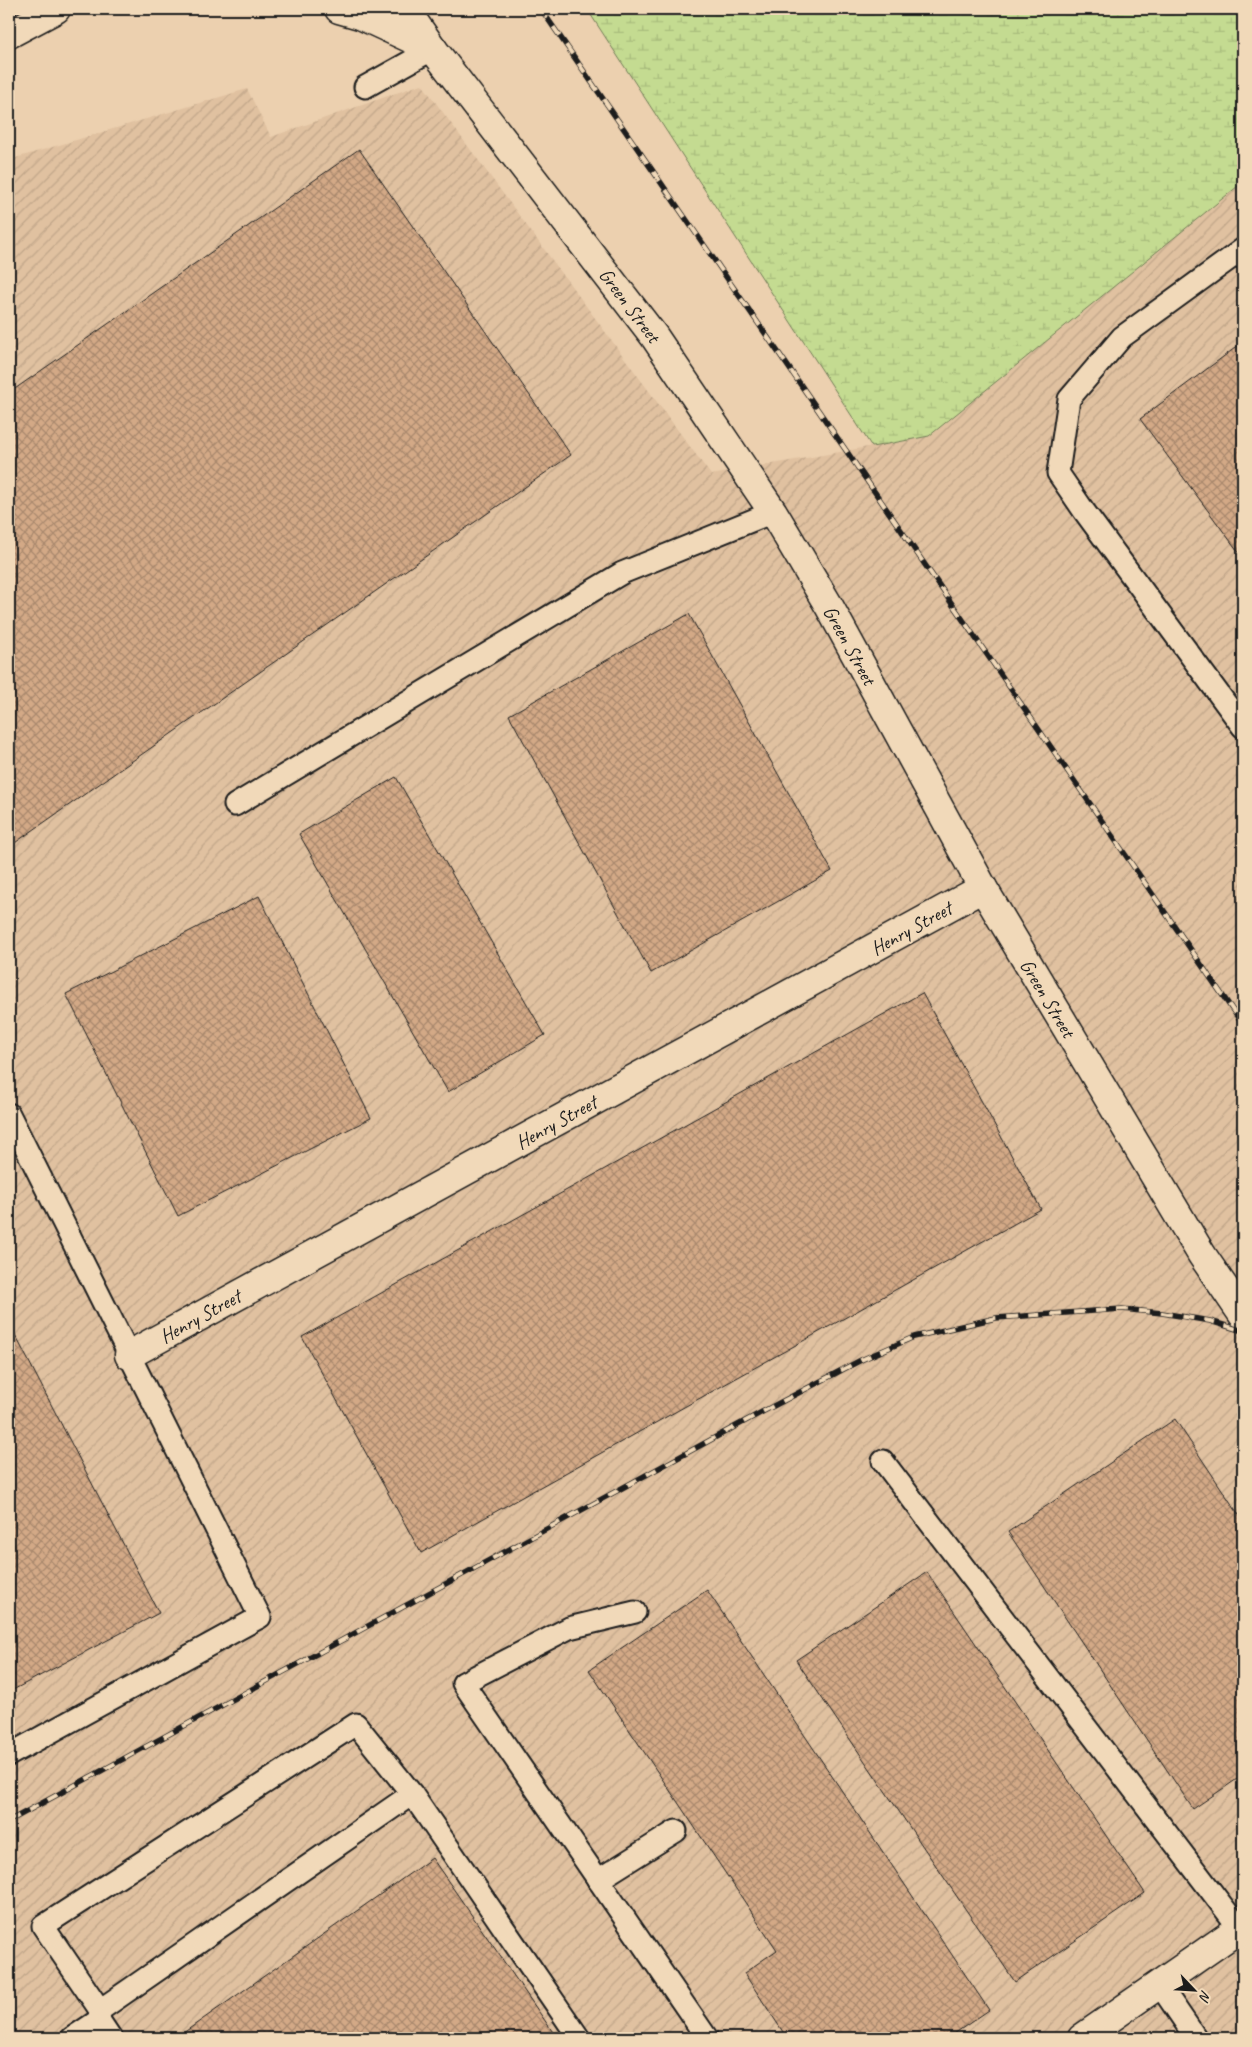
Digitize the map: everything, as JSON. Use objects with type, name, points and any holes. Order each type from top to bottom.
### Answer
[{"type":"main road","points":[[9,21],[56,9]]},
{"type":"main road","points":[[9,34],[56,9]]},
{"type":"main road","points":[[340,9],[360,15],[432,50]]},
{"type":"main road","name":"Green Street","points":[[405,9],[432,50],[654,336],[773,512],[829,606],[983,888],[1202,1255],[1243,1315]]},
{"type":"main road","name":"Henry Street","points":[[129,1356],[983,888]]},
{"type":"main road","points":[[1082,2038],[1242,1928]]},
{"type":"lane","points":[[365,87],[432,50]]},
{"type":"lane","points":[[1243,249],[1122,337],[1069,399],[1058,473],[1243,727]]},
{"type":"lane","points":[[235,805],[622,573],[773,512]]},
{"type":"lane","points":[[9,1114],[260,1617],[9,1755]]},
{"type":"lane","points":[[883,1461],[1242,1928]]},
{"type":"lane","points":[[635,1612],[569,1628],[463,1683],[707,2038]]},
{"type":"lane","points":[[111,2038],[99,2015],[43,1926],[356,1724],[412,1794],[579,2038]]},
{"type":"lane","points":[[72,2038],[99,2015],[412,1794]]},
{"type":"lane","points":[[598,1880],[676,1831]]},
{"type":"lane","points":[[1160,1984],[1196,2038]]},
{"type":"shaded area","points":[[422,84],[711,475],[929,436],[1243,182],[1243,2038],[9,2038],[9,160],[247,89],[271,137]]},
{"type":"green space","points":[[587,9],[1243,9],[1243,182],[929,436],[872,447]]},
{"type":"building","points":[[359,149],[571,455],[9,847],[9,393]]},
{"type":"building","points":[[1243,342],[1243,558],[1140,419]]},
{"type":"building","points":[[689,614],[832,871],[651,973],[509,715]]},
{"type":"building","points":[[396,777],[545,1035],[448,1092],[299,834]]},
{"type":"building","points":[[259,896],[371,1118],[178,1216],[66,994]]},
{"type":"building","points":[[922,993],[1041,1209],[421,1553],[302,1337]]},
{"type":"building","points":[[9,1323],[159,1613],[9,1692]]},
{"type":"building","points":[[1175,1419],[1243,1521],[1243,1775],[1193,1809],[1008,1532]]},
{"type":"building","points":[[927,1572],[1145,1893],[1015,1982],[796,1660]]},
{"type":"building","points":[[707,1590],[989,2010],[948,2038],[787,2038],[744,1973],[777,1950],[589,1670]]},
{"type":"building","points":[[432,1858],[557,2038],[176,2038]]},
{"type":"railway","points":[[541,9],[1243,1025]]},
{"type":"railway","points":[[9,1821],[762,1412],[861,1360],[914,1337],[996,1318],[1122,1309],[1210,1321],[1243,1331]]}]
